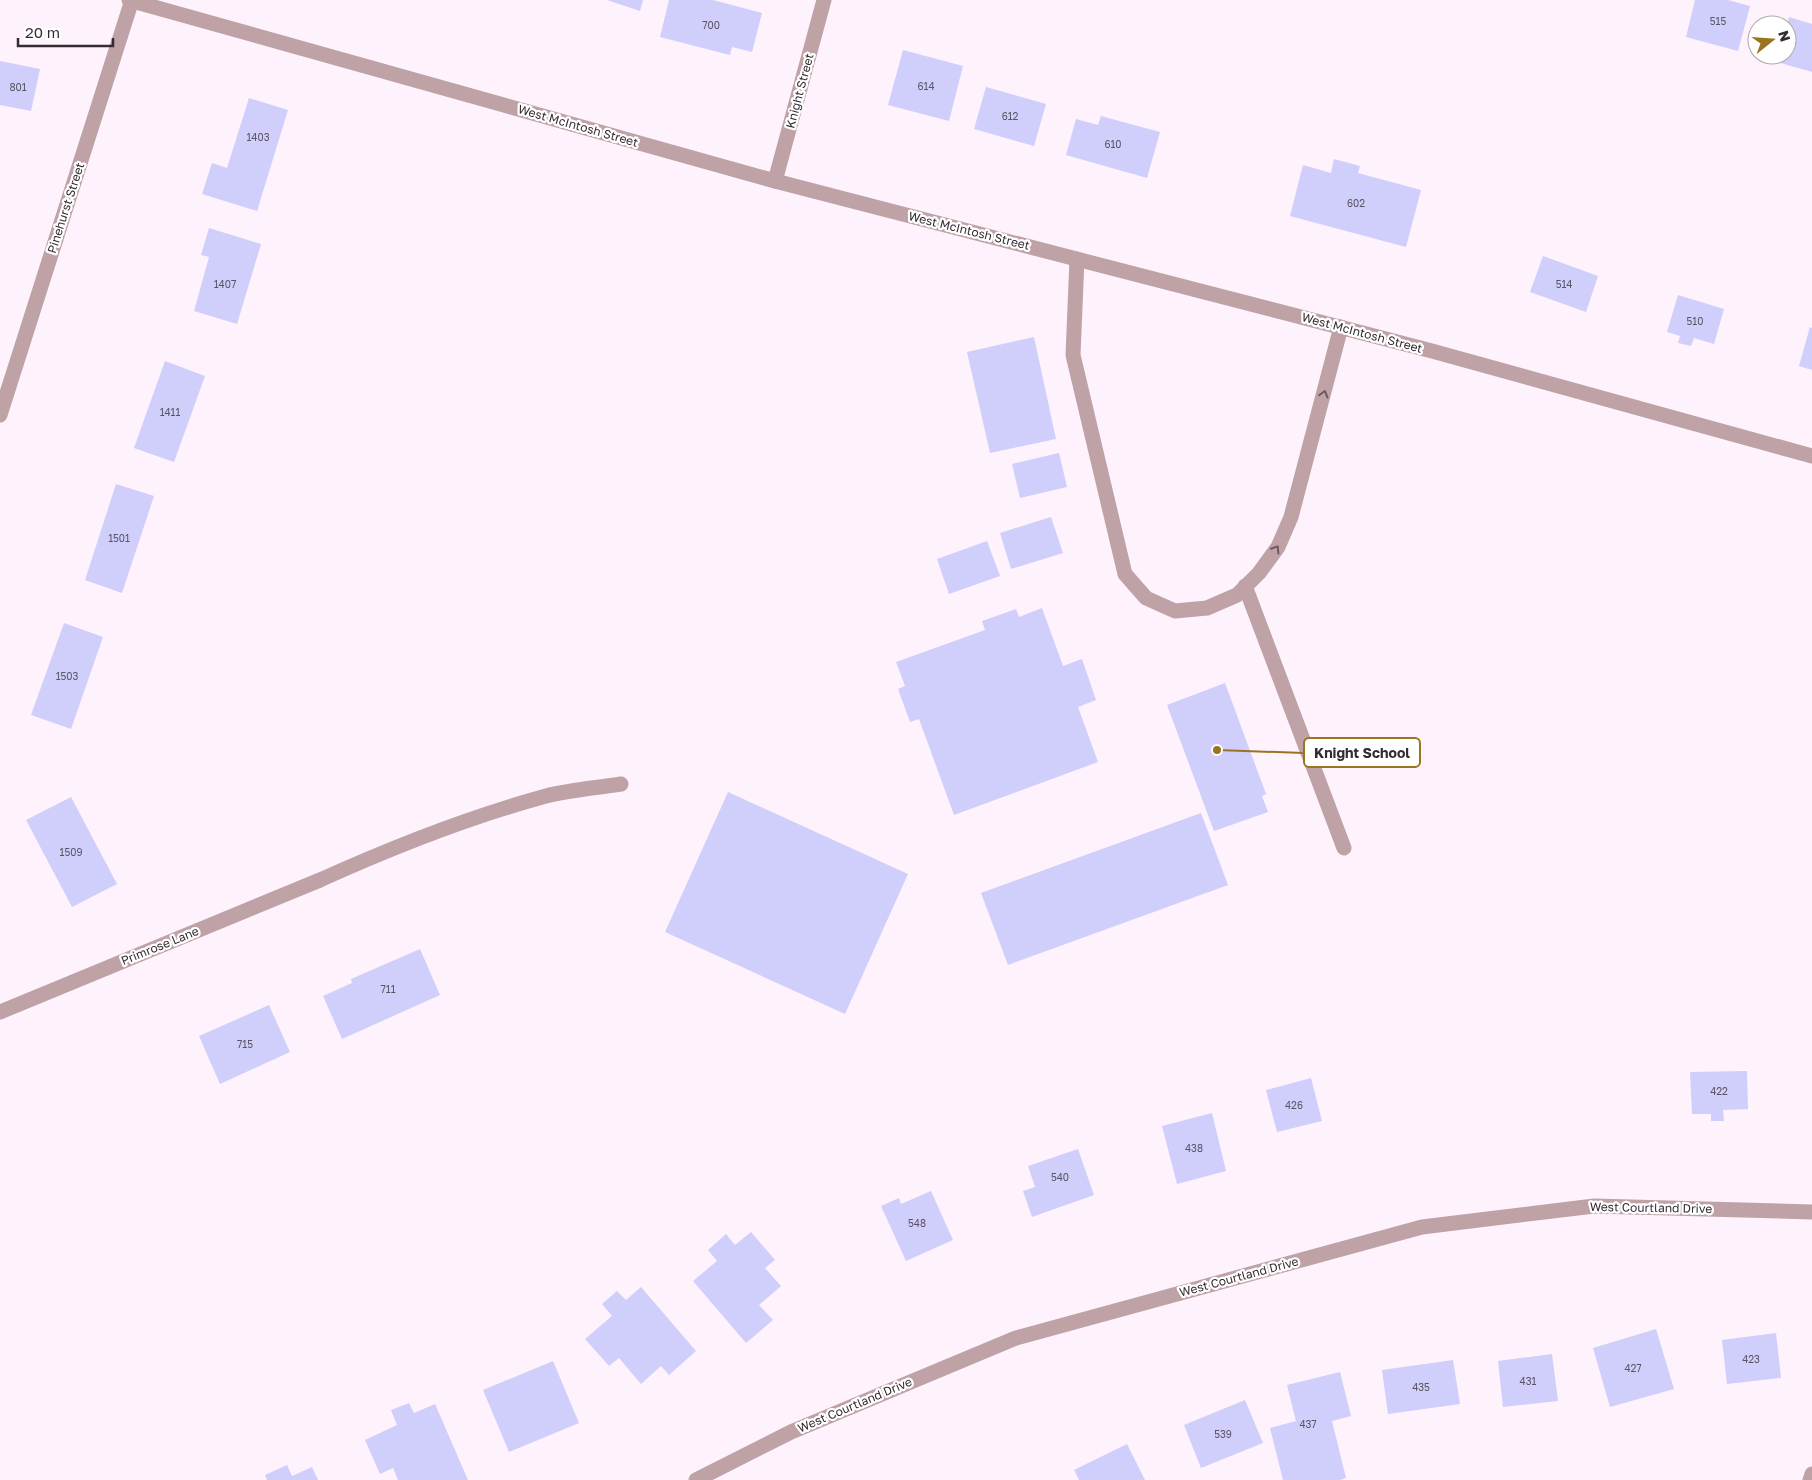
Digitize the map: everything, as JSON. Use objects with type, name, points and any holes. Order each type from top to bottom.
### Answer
[{"type":"street","name":"West McIntosh Street","points":[[131,0],[775,181],[1341,327],[1812,456]]},
{"type":"street","name":"Pinehurst Street","points":[[0,415],[131,0]]},
{"type":"street","name":"Knight Street","points":[[775,181],[824,0]]},
{"type":"street","points":[[1077,259],[1074,355],[1125,574],[1146,598],[1175,611],[1207,608],[1237,596],[1259,573],[1278,546],[1291,517],[1341,327]]},
{"type":"street","points":[[1246,586],[1344,848]]},
{"type":"street","name":"Primrose Lane","points":[[0,1012],[353,865],[463,822],[547,796],[621,784]]},
{"type":"street","name":"West Courtland Drive","points":[[696,1480],[791,1432],[1016,1338],[1422,1227],[1594,1206],[1812,1212]]},
{"type":"street","points":[[1810,1480],[1812,1474]]},
{"type":"building","points":[[607,0],[643,0],[640,11]]},
{"type":"building","points":[[669,0],[713,0],[762,13],[752,52],[732,47],[730,55],[660,37]]},
{"type":"building","points":[[1695,0],[1728,0],[1750,6],[1738,51],[1686,37]]},
{"type":"building","points":[[1797,19],[1812,24],[1812,72],[1788,65],[1797,65]]},
{"type":"building","points":[[903,50],[963,66],[949,121],[888,105]]},
{"type":"building","points":[[0,61],[40,69],[31,111],[0,105]]},
{"type":"building","points":[[986,87],[1046,104],[1034,146],[974,129]]},
{"type":"building","points":[[249,98],[288,110],[257,211],[202,194],[212,163],[227,168]]},
{"type":"building","points":[[1101,116],[1160,132],[1147,178],[1066,155],[1076,119],[1098,125]]},
{"type":"building","points":[[1334,159],[1360,166],[1358,173],[1421,190],[1406,247],[1290,216],[1303,165],[1331,173]]},
{"type":"building","points":[[209,228],[261,244],[237,324],[194,311],[209,257],[201,255]]},
{"type":"building","points":[[1543,256],[1598,276],[1586,312],[1530,292]]},
{"type":"building","points":[[1678,295],[1724,309],[1714,344],[1694,338],[1691,346],[1678,343],[1680,336],[1667,332]]},
{"type":"building","points":[[1810,327],[1812,328],[1812,370],[1799,366]]},
{"type":"building","points":[[1034,337],[1056,439],[990,453],[967,352]]},
{"type":"building","points":[[165,361],[205,376],[174,462],[134,448]]},
{"type":"building","points":[[1059,453],[1067,487],[1020,498],[1012,464]]},
{"type":"building","points":[[116,484],[154,496],[122,593],[85,580]]},
{"type":"building","points":[[1051,517],[1063,553],[1011,569],[1000,533]]},
{"type":"building","points":[[987,541],[1000,576],[949,594],[937,559]]},
{"type":"building","points":[[1042,608],[1063,666],[1082,659],[1096,700],[1078,707],[1098,762],[954,815],[919,719],[910,722],[898,689],[905,686],[896,662],[985,630],[982,621],[1016,609],[1019,617]]},
{"type":"building","points":[[64,623],[103,637],[71,729],[31,715]]},
{"type":"building","points":[[1225,683],[1266,794],[1262,796],[1268,812],[1214,831],[1167,705]]},
{"type":"building","points":[[728,792],[908,874],[845,1014],[665,932]]},
{"type":"building","points":[[71,797],[117,884],[72,907],[26,820]]},
{"type":"building","points":[[1201,813],[1228,885],[1008,965],[981,893]]},
{"type":"building","points":[[420,949],[440,995],[342,1039],[323,996],[352,983],[351,979]]},
{"type":"building","points":[[269,1005],[290,1052],[220,1084],[199,1036]]},
{"type":"building","points":[[1747,1071],[1748,1109],[1723,1110],[1724,1121],[1711,1121],[1711,1114],[1692,1114],[1690,1072]]},
{"type":"building","points":[[1311,1078],[1322,1121],[1277,1132],[1266,1090]]},
{"type":"building","points":[[1212,1113],[1226,1171],[1177,1184],[1162,1126]]},
{"type":"building","points":[[1078,1149],[1094,1195],[1032,1217],[1023,1191],[1035,1187],[1028,1166]]},
{"type":"building","points":[[931,1191],[953,1240],[906,1261],[881,1206],[899,1198],[901,1204]]},
{"type":"building","points":[[751,1232],[775,1260],[765,1268],[781,1286],[759,1305],[773,1320],[746,1343],[693,1281],[717,1261],[708,1250],[726,1234],[735,1245]]},
{"type":"building","points":[[641,1287],[696,1351],[669,1375],[661,1366],[641,1384],[619,1358],[609,1366],[585,1339],[612,1316],[602,1304],[617,1291],[626,1300]]},
{"type":"building","points":[[1656,1329],[1674,1389],[1610,1407],[1593,1348]]},
{"type":"building","points":[[1776,1333],[1781,1378],[1727,1384],[1722,1340]]},
{"type":"building","points":[[1552,1354],[1558,1401],[1503,1407],[1498,1361]]},
{"type":"building","points":[[1453,1360],[1460,1404],[1388,1414],[1382,1370]]},
{"type":"building","points":[[553,1361],[579,1423],[509,1452],[483,1390]]},
{"type":"building","points":[[1340,1372],[1351,1416],[1332,1421],[1346,1478],[1340,1480],[1283,1480],[1270,1428],[1296,1421],[1287,1385]]},
{"type":"building","points":[[1245,1400],[1263,1443],[1201,1468],[1184,1425]]},
{"type":"building","points":[[409,1403],[414,1413],[435,1404],[468,1480],[398,1480],[393,1468],[380,1474],[365,1440],[397,1425],[391,1410]]},
{"type":"building","points":[[1127,1444],[1145,1480],[1079,1480],[1074,1470]]},
{"type":"building","points":[[287,1465],[292,1476],[312,1467],[318,1480],[267,1480],[265,1475]]},
{"type":"place","name":"Knight School","points":[[1217,750]]}]
